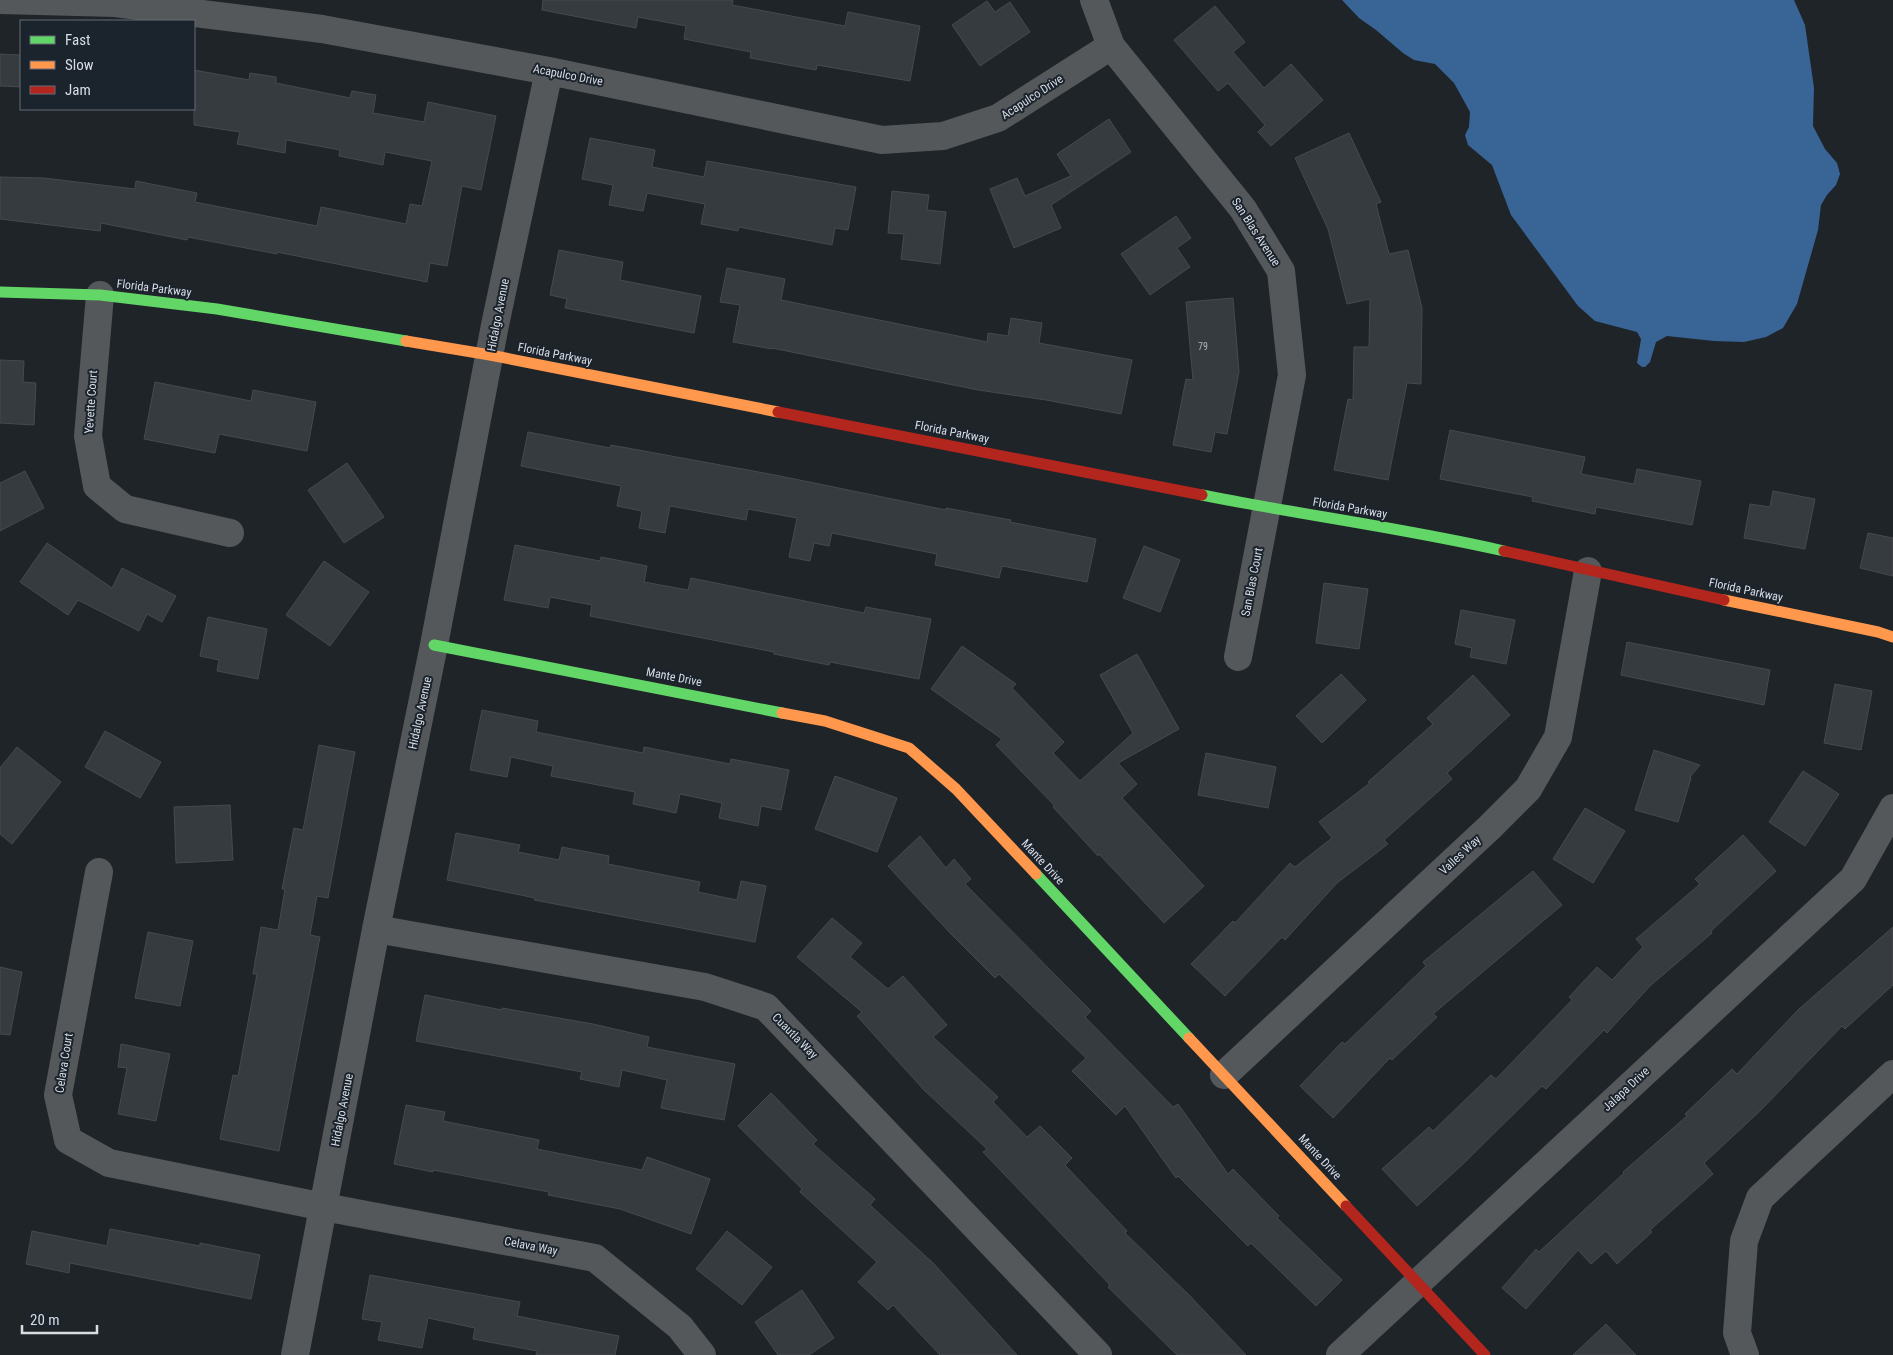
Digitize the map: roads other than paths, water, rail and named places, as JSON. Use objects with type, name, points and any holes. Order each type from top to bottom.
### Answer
[{"type":"street","name":"Acapulco Drive","points":[[0,0],[115,3],[322,29],[549,71],[882,140],[943,136],[998,118],[1111,46]]},
{"type":"street","name":"San Blas Avenue","points":[[1094,0],[1111,46],[1243,209],[1280,271],[1292,375],[1266,508]]},
{"type":"street","name":"Hidalgo Avenue","points":[[295,1355],[376,929],[434,645],[490,355],[549,71]]},
{"type":"street","name":"Florida Parkway","points":[[0,292],[100,295],[218,309],[490,355],[1266,508],[1446,538],[1588,572],[1868,630],[1893,637]]},
{"type":"street","name":"Yevette Court","points":[[100,295],[88,436],[97,486],[125,509],[230,533]]},
{"type":"street","name":"San Blas Court","points":[[1238,657],[1266,508]]},
{"type":"street","name":"Valles Way","points":[[1224,1075],[1490,827],[1528,789],[1558,737],[1588,572]]},
{"type":"street","name":"Mante Drive","points":[[434,645],[825,720],[909,748],[956,789],[1485,1355]]},
{"type":"street","name":"Jalapa Drive","points":[[1340,1355],[1853,879],[1893,808]]},
{"type":"street","name":"Celava Court","points":[[99,872],[58,1095],[68,1140],[109,1163],[324,1207]]},
{"type":"street","name":"Cuautla Way","points":[[376,929],[705,987],[766,1007],[1098,1355]]},
{"type":"street","points":[[1744,1355],[1737,1333],[1744,1241],[1760,1198],[1893,1074]]},
{"type":"street","name":"Celava Way","points":[[324,1207],[595,1258],[680,1327],[702,1355]]},
{"type":"water","points":[[1342,0],[1794,0],[1805,25],[1814,88],[1813,126],[1825,149],[1837,163],[1840,174],[1836,185],[1821,205],[1818,230],[1797,304],[1783,328],[1766,337],[1744,342],[1667,336],[1656,342],[1650,362],[1645,367],[1642,367],[1637,363],[1641,339],[1637,332],[1595,321],[1578,306],[1511,215],[1492,165],[1468,145],[1465,135],[1469,127],[1470,112],[1454,83],[1435,64],[1414,60],[1403,53],[1359,18]]}]
